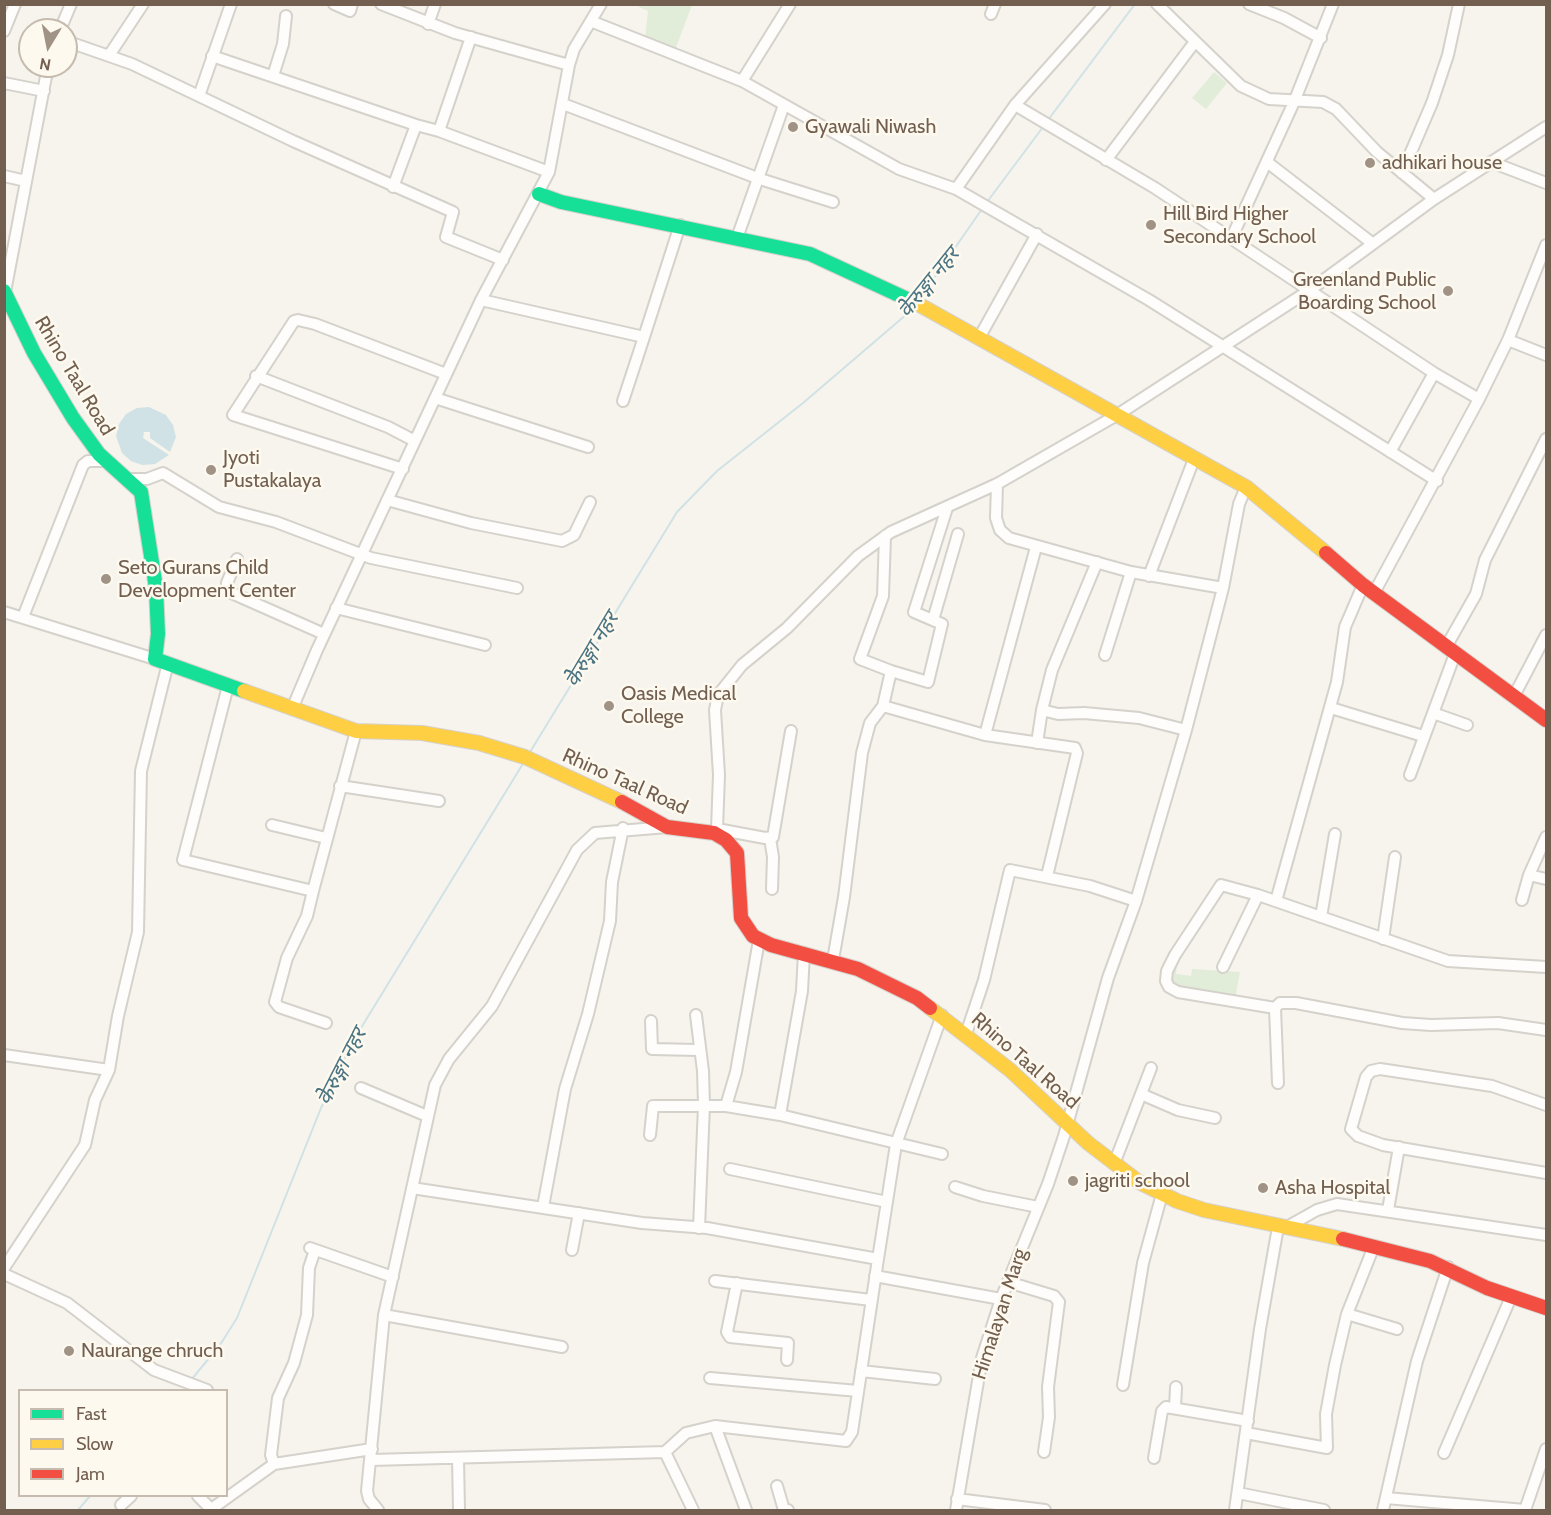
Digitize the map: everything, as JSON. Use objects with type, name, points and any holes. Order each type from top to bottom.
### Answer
[{"type":"street","points":[[4,31],[15,4]]},
{"type":"street","points":[[65,18],[71,4]]},
{"type":"street","points":[[110,54],[143,4]]},
{"type":"street","points":[[199,96],[231,4]]},
{"type":"street","points":[[334,4],[350,11],[352,4]]},
{"type":"street","points":[[381,4],[428,24],[569,65]]},
{"type":"street","points":[[428,24],[435,4]]},
{"type":"street","points":[[292,709],[336,608],[481,300],[549,172],[569,65],[574,49],[593,22],[601,4]]},
{"type":"street","points":[[742,81],[790,4]]},
{"type":"street","points":[[956,189],[1015,105],[1105,4]]},
{"type":"street","points":[[1157,4],[1194,43],[1241,86],[1258,96],[1279,102],[1323,102],[1336,109],[1377,152],[1434,199]]},
{"type":"street","points":[[1249,4],[1284,18],[1321,38]]},
{"type":"street","points":[[1232,237],[1294,102],[1333,4]]},
{"type":"street","points":[[1402,173],[1439,82],[1448,55],[1459,4]]},
{"type":"street","points":[[273,76],[283,44],[286,16]]},
{"type":"street","points":[[593,22],[742,81],[899,169],[956,189],[986,205],[1149,300],[1437,481]]},
{"type":"street","points":[[439,131],[471,37]]},
{"type":"street","points":[[1106,160],[1194,43]]},
{"type":"street","points":[[78,45],[110,54],[393,187],[453,212],[446,237],[503,260]]},
{"type":"street","points":[[212,56],[439,131],[549,172]]},
{"type":"street","points":[[5,292],[46,78]]},
{"type":"street","points":[[4,83],[44,91]]},
{"type":"street","points":[[563,104],[760,178],[833,202]]},
{"type":"street","points":[[737,238],[784,105]]},
{"type":"street","points":[[1015,105],[1155,188],[1434,373],[1479,399]]},
{"type":"street","points":[[393,187],[416,125]]},
{"type":"street","points":[[716,831],[719,752],[715,710],[722,688],[742,665],[786,628],[858,556],[885,536],[997,484],[1117,416],[1310,290],[1434,199],[1546,127]]},
{"type":"street","points":[[1267,162],[1372,243]]},
{"type":"street","points":[[1491,162],[1546,183]]},
{"type":"street","points":[[4,176],[26,181]]},
{"type":"street","points":[[539,194],[561,202],[680,225],[810,254],[916,304],[1246,488],[1269,504],[1369,589],[1546,720]]},
{"type":"street","points":[[623,401],[680,225]]},
{"type":"street","points":[[979,338],[1037,234]]},
{"type":"street","points":[[1276,901],[1331,708],[1345,627],[1437,481],[1508,340],[1546,245]]},
{"type":"street","name":"Rhino Taal Road","points":[[5,292],[34,353],[61,399],[107,461],[141,492]]},
{"type":"street","points":[[481,300],[644,337]]},
{"type":"street","points":[[403,468],[233,415],[256,376],[294,321],[298,320],[315,324],[446,374]]},
{"type":"street","points":[[1508,340],[1546,355]]},
{"type":"street","points":[[1390,452],[1434,373]]},
{"type":"street","points":[[256,376],[387,427],[415,441]]},
{"type":"street","points":[[435,398],[588,447]]},
{"type":"street","points":[[1410,775],[1433,713],[1451,650],[1476,594],[1485,560],[1546,439]]},
{"type":"street","points":[[1149,576],[1194,459]]},
{"type":"street","points":[[23,617],[82,465],[87,461],[107,461]]},
{"type":"street","points":[[126,479],[140,480],[163,473],[219,507],[276,522],[362,555],[406,567],[517,588]]},
{"type":"street","points":[[4,1268],[85,1145],[95,1100],[109,1070],[118,1016],[138,932],[141,771],[161,661],[156,588],[141,492],[156,476]]},
{"type":"street","points":[[997,484],[996,518],[1000,530],[1009,538],[1131,572],[1223,588]]},
{"type":"street","name":"Himalayan Marg","points":[[956,1510],[975,1393],[1001,1299],[1038,1207],[1067,1124],[1108,978],[1136,901],[1186,730],[1223,588],[1239,504],[1246,488]]},
{"type":"street","points":[[387,500],[471,523],[562,541],[574,535],[590,502]]},
{"type":"street","points":[[885,536],[883,596],[860,659],[928,682],[942,624],[914,612],[947,508]]},
{"type":"street","points":[[933,620],[958,534]]},
{"type":"street","points":[[985,735],[1036,547]]},
{"type":"street","points":[[237,559],[227,584],[227,591],[324,634]]},
{"type":"street","points":[[1037,743],[1052,670],[1097,562]]},
{"type":"street","points":[[1105,655],[1131,572]]},
{"type":"street","points":[[336,608],[485,645]]},
{"type":"street","points":[[4,612],[161,661]]},
{"type":"street","points":[[1514,696],[1546,635]]},
{"type":"street","name":"Rhino Taal Road","points":[[161,661],[356,731],[448,736],[479,742],[525,757],[614,797],[667,827],[716,831]]},
{"type":"street","points":[[833,960],[844,897],[862,753],[870,723],[883,706],[891,671]]},
{"type":"street","points":[[228,686],[183,860],[313,891]]},
{"type":"street","points":[[883,706],[985,735],[1074,748],[1077,753],[1047,876]]},
{"type":"street","points":[[1331,708],[1423,736]]},
{"type":"street","points":[[1042,710],[1058,714],[1084,713],[1139,718],[1186,730]]},
{"type":"street","points":[[1433,713],[1467,725]]},
{"type":"street","points":[[326,1023],[279,1007],[275,1002],[287,958],[307,916],[356,731]]},
{"type":"street","points":[[770,838],[774,834],[791,731]]},
{"type":"street","points":[[340,786],[440,801]]},
{"type":"street","points":[[273,825],[326,838]]},
{"type":"street","points":[[378,1510],[369,1499],[367,1491],[384,1315],[427,1116],[440,1072],[492,1006],[577,849],[595,832],[623,828],[658,830],[667,827]]},
{"type":"street","points":[[543,1207],[565,1089],[588,1014],[610,921],[612,882],[623,828]]},
{"type":"street","points":[[716,831],[770,838]]},
{"type":"street","points":[[716,831],[736,853],[741,918],[747,931],[759,940],[736,1072],[726,1106]]},
{"type":"street","points":[[1321,917],[1335,834]]},
{"type":"street","points":[[1522,900],[1529,875],[1546,837]]},
{"type":"street","points":[[770,838],[773,857],[772,889]]},
{"type":"street","points":[[1383,939],[1395,857]]},
{"type":"street","points":[[966,1034],[984,980],[1010,870],[1047,876],[1136,901]]},
{"type":"street","points":[[1529,875],[1546,879]]},
{"type":"street","points":[[1275,1008],[1178,992],[1168,987],[1167,971],[1217,887],[1231,886],[1448,961],[1546,967]]},
{"type":"street","points":[[1223,967],[1258,895]]},
{"type":"street","name":"Rhino Taal Road","points":[[759,940],[833,960],[897,986],[942,1015],[1010,1070],[1067,1124],[1114,1164],[1162,1194],[1204,1210],[1374,1246],[1448,1267],[1511,1297],[1546,1308]]},
{"type":"street","points":[[780,1115],[802,991],[804,953]]},
{"type":"street","points":[[1278,1083],[1275,1008],[1280,1003],[1402,1023],[1431,1025],[1498,1023],[1546,1030]]},
{"type":"street","points":[[696,1015],[698,1050],[703,1071],[704,1105],[699,1228]]},
{"type":"street","points":[[199,1497],[211,1510],[274,1464],[372,1454],[458,1458],[665,1452],[686,1433],[715,1426],[846,1440],[852,1431],[896,1144],[942,1015]]},
{"type":"street","points":[[651,1021],[652,1049],[698,1050]]},
{"type":"street","points":[[4,1055],[109,1070]]},
{"type":"street","points":[[1114,1164],[1151,1068]]},
{"type":"street","points":[[1546,1105],[1492,1086],[1380,1069],[1371,1071],[1356,1103],[1351,1128],[1367,1140],[1546,1173]]},
{"type":"street","points":[[361,1088],[427,1116]]},
{"type":"street","points":[[1141,1094],[1178,1110],[1215,1118]]},
{"type":"street","points":[[650,1135],[653,1106],[726,1106],[780,1115],[942,1154]]},
{"type":"street","points":[[1388,1210],[1399,1147]]},
{"type":"street","points":[[730,1168],[886,1202]]},
{"type":"street","points":[[955,1187],[983,1196],[1038,1207]]},
{"type":"street","points":[[412,1188],[642,1223],[699,1228],[878,1259]]},
{"type":"street","points":[[1123,1385],[1143,1263],[1162,1194]]},
{"type":"street","points":[[1235,1510],[1281,1228],[1317,1210],[1337,1204],[1546,1235]]},
{"type":"street","points":[[572,1250],[579,1213]]},
{"type":"street","points":[[1246,1433],[1327,1448],[1326,1414],[1347,1314],[1374,1246]]},
{"type":"street","points":[[274,1464],[271,1455],[278,1398],[294,1363],[307,1315],[309,1268],[313,1249],[393,1277]]},
{"type":"street","points":[[1383,1510],[1417,1361],[1448,1267]]},
{"type":"street","points":[[4,1274],[67,1304],[154,1370],[203,1389]]},
{"type":"street","points":[[875,1276],[1001,1299]]},
{"type":"street","points":[[715,1281],[871,1300]]},
{"type":"street","points":[[736,1282],[727,1332],[730,1337],[788,1343],[787,1360]]},
{"type":"street","points":[[1008,1282],[1054,1296],[1059,1302],[1047,1387],[1049,1417],[1044,1452]]},
{"type":"street","points":[[1444,1453],[1511,1297]]},
{"type":"street","points":[[1347,1314],[1396,1329]]},
{"type":"street","points":[[384,1315],[562,1347]]},
{"type":"street","points":[[861,1371],[935,1379]]},
{"type":"street","points":[[710,1378],[858,1391]]},
{"type":"street","points":[[1175,1408],[1176,1387]]},
{"type":"street","points":[[1154,1458],[1162,1411],[1166,1407],[1248,1421]]},
{"type":"street","points":[[715,1426],[746,1510]]},
{"type":"street","points":[[1386,1497],[1525,1510],[1546,1449]]},
{"type":"street","points":[[665,1452],[693,1510]]},
{"type":"street","points":[[458,1458],[459,1510]]},
{"type":"street","points":[[777,1486],[784,1510],[788,1510]]},
{"type":"street","points":[[1238,1493],[1296,1508],[1324,1510]]},
{"type":"street","points":[[121,1505],[130,1497]]},
{"type":"street","points":[[957,1498],[1045,1510]]},
{"type":"green space","points":[[635,5],[692,5],[675,50],[645,38],[648,11]]},
{"type":"green space","points":[[1214,72],[1227,83],[1206,109],[1192,98]]},
{"type":"green space","points":[[1177,964],[1176,974],[1191,976],[1192,969],[1240,972],[1235,999],[1174,985],[1171,977]]},
{"type":"shaded area","points":[[149,407],[166,415],[173,425],[176,437],[170,452],[150,438],[150,432],[144,432],[143,438],[169,455],[155,464],[142,465],[131,461],[122,453],[116,436],[119,424],[126,414],[137,408]]},
{"type":"waterway","name":"केेरुङ्गा नहर","points":[[1048,120],[1135,4]]},
{"type":"waterway","name":"केेरुङ्गा नहर","points":[[987,202],[1043,127]]},
{"type":"waterway","name":"केेरुङ्गा नहर","points":[[920,298],[982,209]]},
{"type":"waterway","name":"केेरुङ्गा नहर","points":[[530,752],[677,512],[717,471],[803,403],[914,308]]},
{"type":"waterway","name":"केेरुङ्गा नहर","points":[[191,1380],[220,1345],[237,1318],[321,1108],[353,1041],[524,762]]},
{"type":"waterway","name":"केेरुङ्गा नहर","points":[[78,1510],[89,1497]]},
{"type":"traffic: fast","points":[[539,194],[561,202],[810,254],[918,304]]},
{"type":"traffic: fast","points":[[4,291],[34,353],[73,418],[99,454],[141,492],[156,588],[158,634],[155,659],[244,691]]},
{"type":"traffic: slow","points":[[918,304],[1246,487],[1326,553]]},
{"type":"traffic: slow","points":[[244,691],[356,731],[422,733],[479,743],[525,757],[622,802]]},
{"type":"traffic: slow","points":[[930,1008],[1010,1070],[1088,1143],[1139,1182],[1177,1201],[1204,1210],[1343,1239]]},
{"type":"traffic: jam","points":[[1326,553],[1363,585],[1546,720]]},
{"type":"traffic: jam","points":[[622,802],[667,827],[714,833],[726,840],[737,853],[741,918],[753,936],[771,945],[858,969],[917,998],[930,1008]]},
{"type":"traffic: jam","points":[[1343,1239],[1430,1261],[1487,1288],[1546,1308]]},
{"type":"place","name":"Gyawali Niwash","points":[[793,127]]},
{"type":"place","name":"adhikari house","points":[[1370,163]]},
{"type":"place","name":"Hill Bird Higher Secondary School","points":[[1151,225]]},
{"type":"place","name":"Greenland Public Boarding School","points":[[1448,291]]},
{"type":"place","name":"Jyoti Pustakalaya","points":[[211,470]]},
{"type":"place","name":"Seto Gurans Child Development Center","points":[[106,579]]},
{"type":"place","name":"Oasis Medical College","points":[[609,706]]},
{"type":"place","name":"jagriti school","points":[[1073,1181]]},
{"type":"place","name":"Asha Hospital","points":[[1263,1188]]},
{"type":"place","name":"Naurange chruch","points":[[69,1351]]}]
